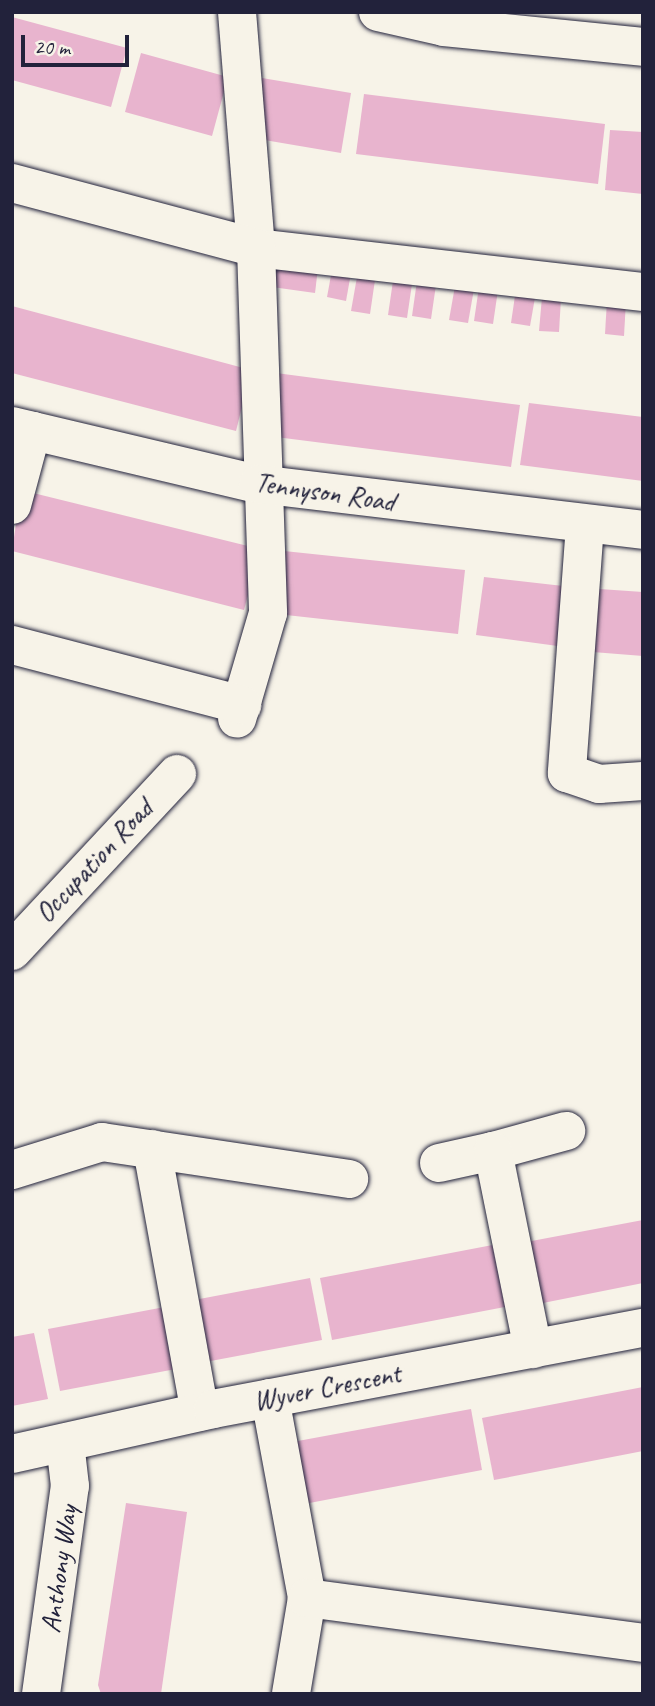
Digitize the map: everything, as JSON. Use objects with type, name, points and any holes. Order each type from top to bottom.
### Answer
[{"type":"street","points":[[12,645],[239,712],[268,613],[256,248],[237,12]]},
{"type":"street","points":[[378,12],[444,27],[643,47]]},
{"type":"street","points":[[12,183],[256,248],[643,292]]},
{"type":"street","points":[[12,505],[22,428]]},
{"type":"street","name":"Tennyson Road","points":[[22,428],[263,484],[643,530]]},
{"type":"street","points":[[585,525],[567,773],[599,784],[643,781]]},
{"type":"street","name":"Occupation Road","points":[[12,951],[177,774]]},
{"type":"street","points":[[439,1163],[566,1131]]},
{"type":"street","points":[[12,1171],[102,1142],[349,1179]]},
{"type":"street","points":[[152,1149],[200,1412]]},
{"type":"street","points":[[493,1151],[533,1349]]},
{"type":"street","name":"Wyver Crescent","points":[[12,1454],[270,1398],[643,1328]]},
{"type":"street","points":[[270,1398],[307,1598],[291,1694]]},
{"type":"street","name":"Anthony Way","points":[[41,1694],[70,1486],[65,1443]]},
{"type":"street","points":[[307,1598],[643,1643]]},
{"type":"building","points":[[12,17],[127,48],[111,107],[12,80]]},
{"type":"building","points":[[141,53],[228,77],[212,136],[125,112]]},
{"type":"building","points":[[262,78],[351,93],[341,153],[252,138]]},
{"type":"building","points":[[364,94],[605,124],[598,184],[356,154]]},
{"type":"building","points":[[610,130],[643,132],[643,194],[605,190]]},
{"type":"building","points":[[276,255],[319,260],[315,293],[272,287]]},
{"type":"building","points":[[332,270],[351,273],[346,301],[327,297]]},
{"type":"building","points":[[357,277],[375,280],[370,314],[351,311]]},
{"type":"building","points":[[393,281],[412,284],[407,318],[388,315]]},
{"type":"building","points":[[417,281],[436,285],[431,319],[412,316]]},
{"type":"building","points":[[455,286],[474,289],[468,323],[449,320]]},
{"type":"building","points":[[479,287],[498,290],[493,324],[474,321]]},
{"type":"building","points":[[516,289],[536,292],[530,326],[511,323]]},
{"type":"building","points":[[542,297],[561,298],[559,332],[539,331]]},
{"type":"building","points":[[607,300],[626,301],[624,336],[605,334]]},
{"type":"building","points":[[12,306],[251,370],[236,431],[12,373]]},
{"type":"building","points":[[276,373],[520,405],[511,467],[268,436]]},
{"type":"building","points":[[529,403],[643,417],[643,481],[520,465]]},
{"type":"building","points":[[21,490],[260,549],[244,610],[12,551]]},
{"type":"building","points":[[284,551],[465,570],[458,634],[277,614]]},
{"type":"building","points":[[484,577],[572,587],[565,647],[476,635]]},
{"type":"building","points":[[585,588],[643,592],[643,656],[580,651]]},
{"type":"building","points":[[643,1220],[643,1283],[533,1305],[521,1243]]},
{"type":"building","points":[[503,1243],[515,1305],[332,1340],[320,1278]]},
{"type":"building","points":[[310,1278],[322,1340],[200,1363],[189,1301]]},
{"type":"building","points":[[170,1306],[181,1368],[60,1391],[48,1329]]},
{"type":"building","points":[[34,1333],[48,1399],[12,1406],[12,1337]]},
{"type":"building","points":[[643,1387],[643,1451],[494,1480],[482,1418]]},
{"type":"building","points":[[471,1409],[482,1470],[299,1505],[287,1443]]},
{"type":"building","points":[[126,1503],[187,1512],[161,1694],[101,1694],[98,1685]]}]
